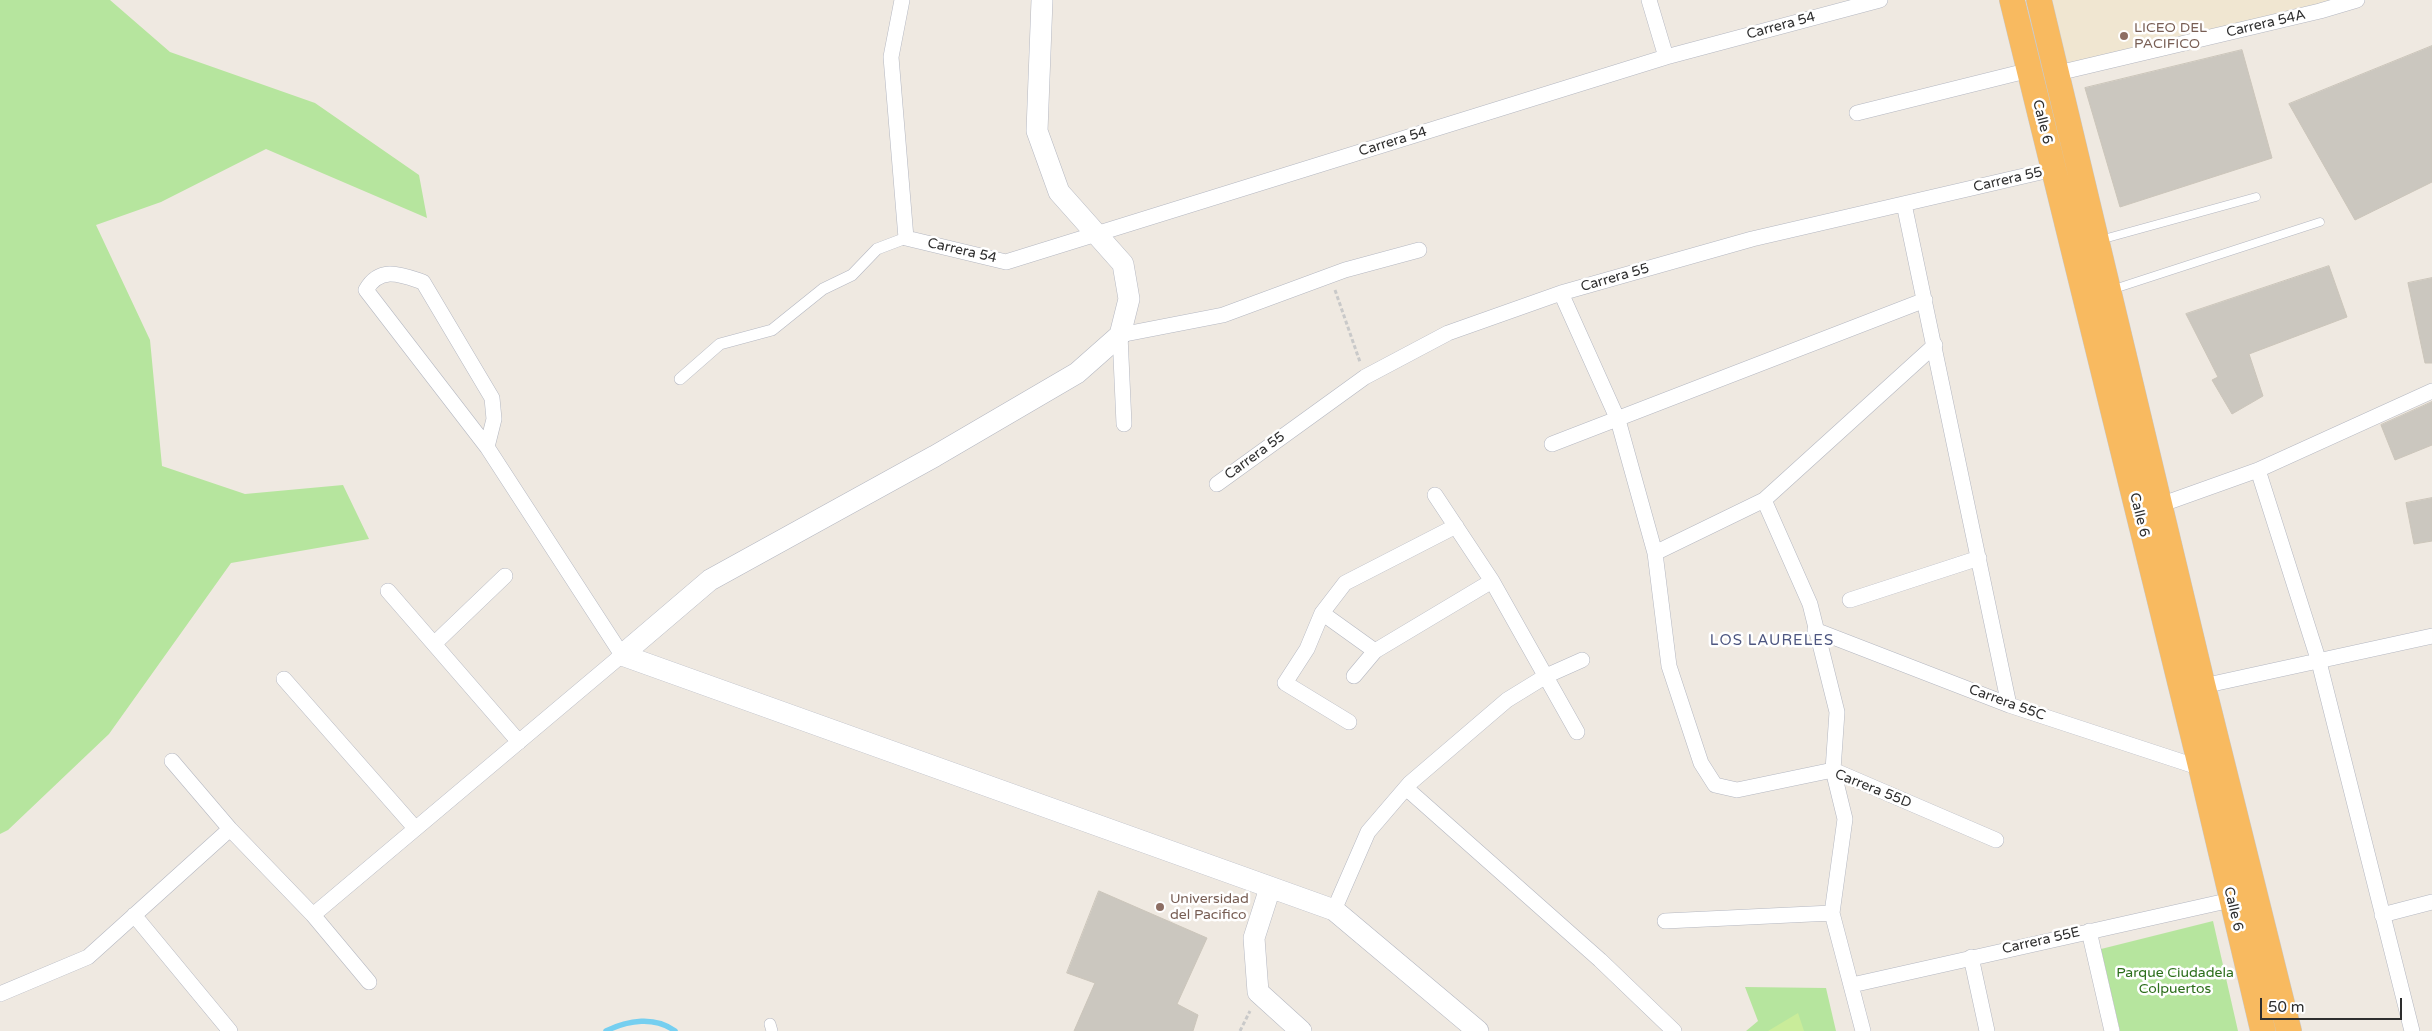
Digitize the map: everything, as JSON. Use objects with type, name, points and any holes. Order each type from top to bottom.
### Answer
[{"type":"highway","name":"Calle 6","points":[[2012,0],[2201,768],[2263,1031]]},
{"type":"highway","name":"Calle 6","points":[[2039,0],[2058,73],[2203,686],[2289,1031]]},
{"type":"main road","points":[[1042,0],[1037,130],[1059,192],[1094,234],[1123,264],[1129,300],[1120,335],[1077,373],[927,461],[710,580],[622,656],[1334,910],[1478,1031]]},
{"type":"main road","points":[[1270,888],[1254,938],[1258,992],[1300,1031]]},
{"type":"street","points":[[680,379],[720,344],[772,330],[823,289],[852,275],[876,249],[906,238],[891,57],[902,0]]},
{"type":"street","points":[[1649,0],[1666,57]]},
{"type":"street","name":"Carrera 54","points":[[906,238],[1006,262],[1666,57],[1880,0]]},
{"type":"street","name":"Carrera 54A","points":[[2058,73],[2320,11],[2357,0]]},
{"type":"street","points":[[1857,113],[2030,70]]},
{"type":"street","name":"Carrera 55","points":[[1217,484],[1365,377],[1448,333],[1561,293],[1752,239],[2054,169]]},
{"type":"street","points":[[1904,204],[2009,705]]},
{"type":"street","points":[[1124,424],[1120,335],[1223,315],[1330,276],[1419,250]]},
{"type":"street","points":[[313,915],[622,656],[487,448],[366,290],[372,281],[394,272],[423,282],[492,398],[494,419],[487,448]]},
{"type":"street","points":[[1561,293],[1618,420],[1655,553],[1764,500],[1934,345]]},
{"type":"street","points":[[1552,444],[1924,300]]},
{"type":"street","points":[[2160,505],[2258,470],[2432,391]]},
{"type":"street","points":[[2258,470],[2319,662],[2412,1031]]},
{"type":"street","points":[[1435,495],[1492,581],[1577,732]]},
{"type":"street","points":[[1764,500],[1810,604],[1837,712],[1833,770],[1845,819],[1832,913],[1863,1031]]},
{"type":"street","points":[[1349,722],[1285,683],[1307,649],[1322,613],[1345,583],[1456,526]]},
{"type":"street","name":"Carrera 55D","points":[[1655,553],[1669,666],[1702,763],[1715,785],[1737,790],[1833,770],[1996,840]]},
{"type":"street","points":[[1850,600],[1979,558]]},
{"type":"street","points":[[434,644],[505,576]]},
{"type":"street","points":[[1354,676],[1375,651],[1492,581]]},
{"type":"street","points":[[388,591],[519,742]]},
{"type":"street","points":[[1322,613],[1375,651]]},
{"type":"street","name":"Carrera 55C","points":[[1815,630],[2009,705],[2201,768]]},
{"type":"street","points":[[2203,686],[2432,636]]},
{"type":"street","points":[[1334,910],[1368,832],[1406,788],[1507,700],[1546,676],[1582,660]]},
{"type":"street","points":[[284,679],[415,828]]},
{"type":"street","points":[[172,761],[230,829],[313,915],[369,982]]},
{"type":"street","points":[[1406,788],[1600,960],[1674,1031]]},
{"type":"street","points":[[0,994],[88,957],[230,829]]},
{"type":"street","name":"Carrera 55E","points":[[1852,985],[2231,900]]},
{"type":"street","points":[[2382,915],[2432,902]]},
{"type":"street","points":[[1665,921],[1832,913]]},
{"type":"street","points":[[134,915],[230,1031]]},
{"type":"street","points":[[2088,931],[2112,1031]]},
{"type":"street","points":[[1971,957],[1988,1031]]},
{"type":"lane","points":[[2098,241],[2256,197]]},
{"type":"lane","points":[[2109,290],[2320,222]]},
{"type":"path","points":[[1330,276],[1365,377]]},
{"type":"shaded area","name":"LICEO DEL PACIFICO","points":[[2039,0],[2339,0],[2058,73]]},
{"type":"green space","points":[[0,0],[110,0],[170,52],[315,103],[419,175],[427,218],[266,149],[161,202],[96,225],[150,340],[162,466],[245,494],[343,485],[369,539],[231,563],[109,734],[8,830],[0,834]]},
{"type":"green space","name":"Parque Ciudadela Colpuertos","points":[[2213,921],[2238,1031],[2120,1031],[2101,949]]},
{"type":"green space","points":[[1745,987],[1826,988],[1836,1031],[1746,1031],[1758,1021]]},
{"type":"green space","points":[[1798,1013],[1804,1031],[1768,1031]]},
{"type":"building","points":[[2432,46],[2432,182],[2355,220],[2289,104]]},
{"type":"building","points":[[2242,50],[2272,158],[2120,207],[2085,88]]},
{"type":"building","points":[[2329,266],[2347,317],[2249,354],[2263,396],[2232,414],[2212,380],[2218,377],[2186,314]]},
{"type":"building","points":[[2432,278],[2432,363],[2425,363],[2408,283]]},
{"type":"building","points":[[2432,402],[2432,445],[2395,460],[2381,425]]},
{"type":"building","points":[[2432,498],[2432,541],[2414,544],[2406,503]]},
{"type":"building","points":[[1099,891],[1207,938],[1177,1004],[1198,1015],[1193,1031],[1074,1031],[1095,983],[1067,973]]},
{"type":"waterway","points":[[606,1031],[623,1024],[641,1021],[659,1023],[675,1031]]},
{"type":"place","name":"LICEO DEL PACIFICO","points":[[2124,36]]},
{"type":"place","name":"Universidad del Pacifico","points":[[1160,907]]},
{"type":"district","name":"LOS LAURELES","points":[[1772,641]]}]
